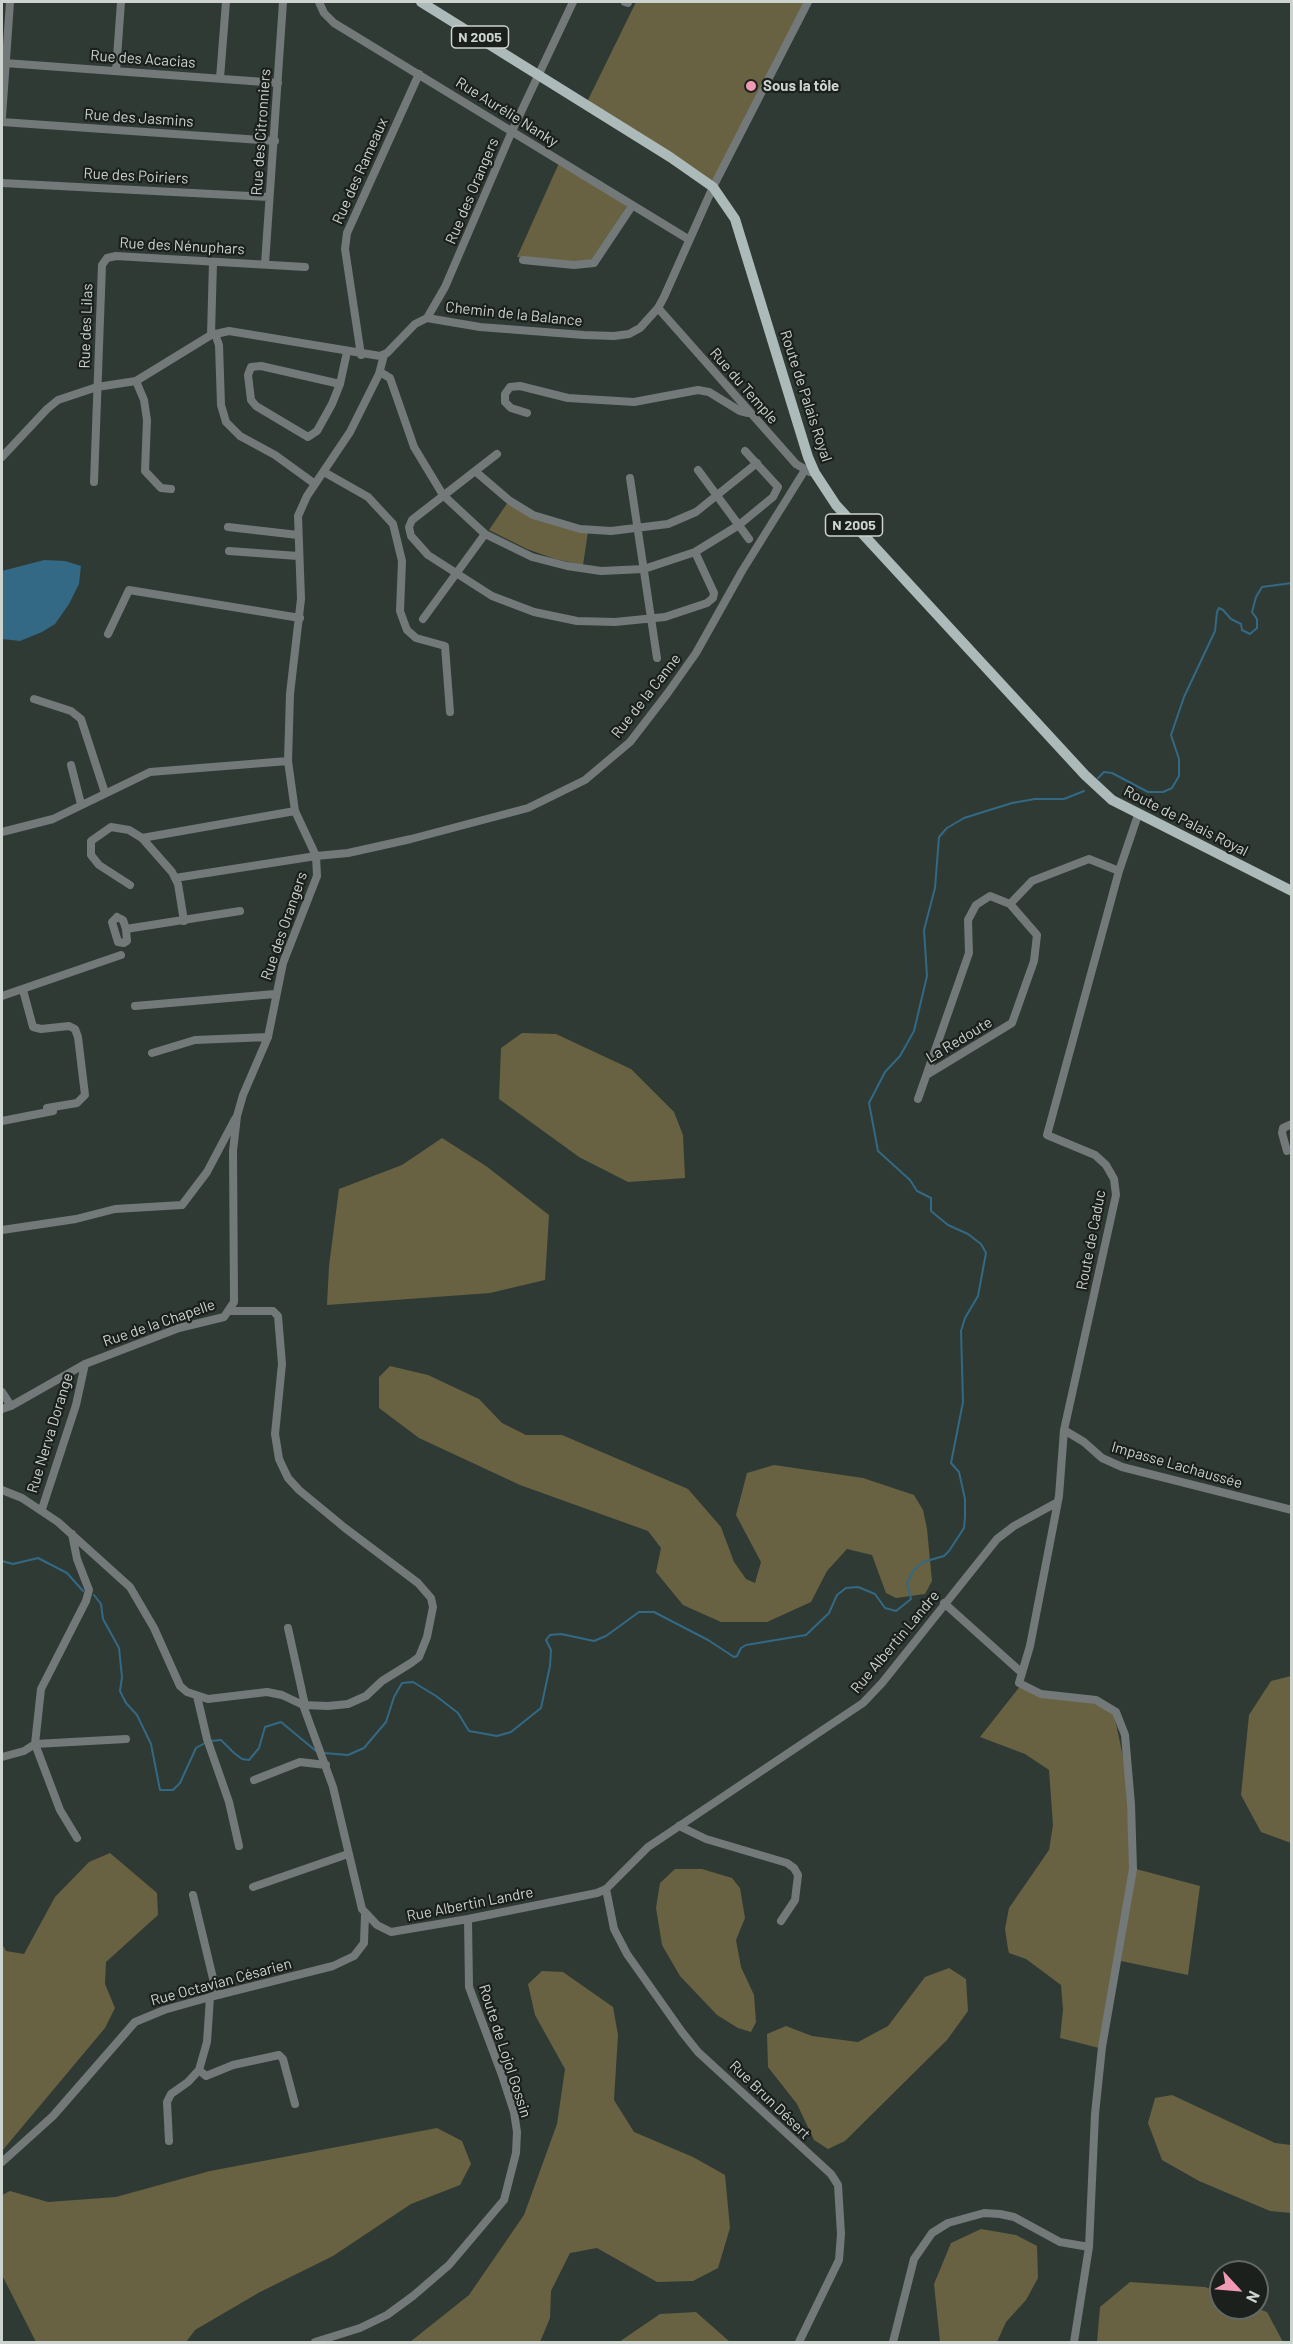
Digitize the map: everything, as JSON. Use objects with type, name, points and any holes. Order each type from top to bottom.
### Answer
[{"type":"main road","name":"Route de Palais Royal","points":[[421,2],[670,157],[713,188],[735,219],[810,472],[881,555],[1085,775],[1112,800],[1292,891]]},
{"type":"street","points":[[2,119],[10,2]]},
{"type":"street","points":[[116,71],[121,2]]},
{"type":"street","points":[[220,78],[226,2]]},
{"type":"street","name":"Rue des Citronniers","points":[[265,264],[283,2]]},
{"type":"street","name":"Rue Aurélie Nanky","points":[[319,2],[324,13],[334,23],[688,239]]},
{"type":"street","name":"Rue des Orangers","points":[[427,318],[445,287],[512,130],[573,2]]},
{"type":"street","name":"Chemin de la Balance","points":[[384,355],[415,324],[427,318],[480,327],[614,336],[629,334],[640,328],[658,308],[713,188],[808,2]]},
{"type":"street","name":"Rue des Acacias","points":[[5,63],[278,83]]},
{"type":"street","name":"Rue des Rameaux","points":[[361,355],[345,249],[347,233],[419,74]]},
{"type":"street","name":"Rue des Jasmins","points":[[2,119],[275,141]]},
{"type":"street","name":"Rue des Poiriers","points":[[2,183],[269,197]]},
{"type":"street","points":[[523,260],[574,265],[594,263],[632,206]]},
{"type":"street","name":"Rue des Nénuphars","points":[[102,265],[107,258],[116,256],[305,267]]},
{"type":"street","points":[[213,262],[213,335],[219,345],[220,405],[226,422],[240,436],[276,455],[315,484]]},
{"type":"street","name":"Rue des Lilas","points":[[94,482],[102,265]]},
{"type":"street","name":"Rue du Temple","points":[[658,308],[734,392],[748,413],[810,472]]},
{"type":"street","points":[[2,457],[52,404],[76,392],[136,381],[213,335],[243,332],[361,355],[384,355]]},
{"type":"street","points":[[340,384],[261,366],[251,367],[248,375],[251,400],[308,437],[317,430],[340,384],[347,352]]},
{"type":"street","name":"Rue des Orangers","points":[[230,1311],[235,1297],[232,1171],[237,1116],[243,1095],[268,1037],[283,963],[315,886],[318,866],[295,812],[288,761],[290,694],[300,618],[301,580],[298,535],[301,508],[350,432],[380,372],[384,355]]},
{"type":"street","points":[[380,372],[390,378],[414,447],[443,495],[485,534],[525,554],[567,566],[601,571],[644,569],[695,552],[739,525],[777,491],[778,487],[745,451]]},
{"type":"street","points":[[136,381],[144,400],[147,420],[145,471],[161,488],[171,489]]},
{"type":"street","points":[[527,413],[511,408],[505,402],[505,394],[510,387],[520,386],[568,398],[634,402],[698,390],[709,392],[740,411],[748,413]]},
{"type":"street","points":[[497,454],[412,520],[409,532],[422,549],[474,587],[512,605],[567,619],[615,622],[651,619],[689,610],[713,598],[714,593],[695,552]]},
{"type":"street","points":[[475,471],[510,501],[547,520],[580,529],[638,530],[668,524],[696,512],[757,464]]},
{"type":"street","points":[[698,470],[749,539]]},
{"type":"street","points":[[324,472],[368,497],[393,524],[402,561],[400,611],[404,622],[416,638],[445,646],[450,712]]},
{"type":"street","name":"Rue de la Canne","points":[[175,878],[348,853],[528,808],[585,780],[630,742],[691,662],[742,571],[810,472]]},
{"type":"street","points":[[630,478],[657,658]]},
{"type":"street","points":[[228,527],[298,535]]},
{"type":"street","points":[[423,619],[485,534]]},
{"type":"street","points":[[229,551],[298,556]]},
{"type":"street","points":[[108,634],[129,590],[300,618]]},
{"type":"street","points":[[34,699],[71,711],[81,719],[105,793]]},
{"type":"street","points":[[2,832],[53,819],[150,772],[288,761]]},
{"type":"street","points":[[71,765],[81,804]]},
{"type":"street","points":[[142,838],[295,812]]},
{"type":"street","name":"Route de Caduc","points":[[1022,1673],[1030,1646],[1056,1502],[1064,1430],[1116,1195],[1114,1179],[1106,1165],[1095,1155],[1047,1135],[1119,872],[1138,815]]},
{"type":"street","points":[[130,885],[95,861],[90,844],[93,839],[115,826],[142,838],[175,878],[184,921]]},
{"type":"street","points":[[1010,904],[1032,881],[1089,859],[1119,872]]},
{"type":"street","name":"La Redoute","points":[[990,896],[1010,904],[1037,935],[1034,961],[1012,1023],[927,1074],[969,953],[968,920],[976,905],[990,896]]},
{"type":"street","points":[[126,929],[240,911]]},
{"type":"street","points":[[2,996],[121,955]]},
{"type":"street","points":[[22,990],[33,1027],[41,1029],[69,1026],[75,1029],[78,1037],[85,1095],[77,1103],[47,1108]]},
{"type":"street","points":[[135,1006],[275,994]]},
{"type":"street","points":[[152,1053],[195,1040],[268,1037]]},
{"type":"street","points":[[918,1099],[927,1074]]},
{"type":"street","points":[[2,1121],[80,1107]]},
{"type":"street","points":[[2,1230],[76,1219],[115,1209],[182,1205],[207,1172],[237,1116]]},
{"type":"street","points":[[1287,1151],[1282,1133],[1286,1125],[1292,1124]]},
{"type":"street","points":[[2,1490],[42,1509],[72,1533],[130,1587],[145,1610],[180,1686],[187,1692],[197,1696],[223,1698],[267,1692],[282,1695],[304,1705],[348,1704],[366,1696],[382,1681],[419,1657],[431,1624],[431,1598],[418,1583],[299,1490],[288,1478],[279,1459],[275,1434],[282,1364],[278,1316],[273,1311],[230,1311]]},
{"type":"street","name":"Rue de la Chapelle","points":[[6,1408],[85,1364],[178,1328],[224,1317],[230,1311]]},
{"type":"street","name":"Rue Nerva Dorange","points":[[42,1509],[76,1405],[85,1364]]},
{"type":"street","points":[[2,1392],[6,1408]]},
{"type":"street","name":"Impasse Lachaussée","points":[[1064,1430],[1084,1442],[1102,1458],[1122,1467],[1292,1510]]},
{"type":"street","name":"Rue Albertin Landre","points":[[365,1915],[381,1928],[391,1932],[468,1919],[597,1893],[606,1889],[643,1851],[853,1711],[882,1683],[997,1539],[1014,1526],[1043,1512],[1056,1502]]},
{"type":"street","points":[[72,1533],[89,1590],[87,1600],[41,1689],[35,1744],[60,1810],[77,1838]]},
{"type":"street","points":[[944,1603],[1022,1673],[1019,1683],[1026,1689],[1041,1694],[1096,1700],[1116,1712],[1125,1734],[1131,1804],[1133,1869],[1102,2047],[1095,2114],[1089,2247],[1074,2343]]},
{"type":"street","points":[[288,1629],[304,1705],[325,1762],[365,1915]]},
{"type":"street","points":[[197,1696],[210,1751],[229,1802],[239,1846]]},
{"type":"street","points":[[2,1757],[24,1751],[35,1744],[126,1739]]},
{"type":"street","points":[[254,1780],[300,1762],[325,1762]]},
{"type":"street","points":[[679,1826],[706,1839],[787,1863],[794,1868],[798,1875],[795,1900],[781,1921]]},
{"type":"street","points":[[254,1887],[348,1854]]},
{"type":"street","name":"Rue Brun Désert","points":[[606,1889],[614,1929],[627,1954],[682,2032],[698,2052],[738,2085],[831,2174],[838,2185],[842,2234],[839,2260],[799,2343]]},
{"type":"street","points":[[169,2140],[166,2111],[168,2099],[199,2070],[206,2049],[214,1996],[193,1895]]},
{"type":"street","name":"Rue Octavian Césarien","points":[[2,2162],[53,2116],[135,2022],[164,2010],[333,1966],[354,1956],[364,1943],[365,1915]]},
{"type":"street","name":"Route de Lojol Gossin","points":[[315,2343],[360,2328],[387,2315],[413,2296],[449,2265],[504,2200],[516,2153],[517,2132],[508,2093],[469,1987],[468,1919]]},
{"type":"street","points":[[199,2070],[206,2076],[233,2066],[279,2055],[283,2059],[295,2104]]},
{"type":"street","points":[[893,2343],[914,2259],[932,2233],[948,2223],[984,2213],[1000,2214],[1014,2217],[1060,2242],[1089,2247]]},
{"type":"shaded area","points":[[636,2],[808,2],[713,187],[586,104]]},
{"type":"shaded area","points":[[559,163],[627,206],[594,259],[581,262],[517,257]]},
{"type":"shaded area","points":[[508,502],[588,532],[583,565],[555,559],[527,549],[489,530]]},
{"type":"shaded area","points":[[522,1033],[556,1034],[631,1069],[674,1112],[683,1135],[685,1178],[628,1182],[579,1157],[499,1099],[501,1048]]},
{"type":"shaded area","points":[[442,1138],[486,1166],[549,1215],[545,1280],[490,1293],[327,1305],[329,1266],[339,1189],[402,1165]]},
{"type":"shaded area","points":[[390,1366],[428,1375],[479,1399],[502,1423],[526,1435],[562,1435],[688,1489],[721,1527],[734,1562],[746,1579],[755,1583],[761,1562],[736,1515],[747,1473],[774,1465],[863,1478],[914,1495],[923,1510],[927,1529],[932,1581],[925,1594],[896,1598],[886,1593],[872,1555],[847,1549],[827,1571],[811,1602],[767,1622],[721,1622],[683,1605],[656,1572],[661,1548],[648,1531],[520,1485],[419,1438],[379,1408],[379,1377]]},
{"type":"shaded area","points":[[1292,1676],[1291,1843],[1261,1832],[1241,1795],[1249,1715],[1271,1681]]},
{"type":"shaded area","points":[[1021,1685],[1100,1705],[1114,1714],[1125,1766],[1131,1869],[1099,2048],[1060,2038],[1063,2010],[1061,1985],[1026,1959],[1009,1953],[1008,1949],[1005,1929],[1009,1908],[1049,1850],[1053,1825],[1049,1770],[1025,1754],[980,1737]]},
{"type":"shaded area","points":[[110,1853],[157,1893],[158,1915],[106,1962],[105,1984],[115,2008],[105,2028],[2,2151],[2,1944],[6,1951],[24,1954],[55,1897],[89,1862]]},
{"type":"shaded area","points":[[675,1869],[702,1869],[732,1878],[740,1888],[745,1918],[736,1940],[741,1967],[754,1995],[756,2022],[751,2032],[738,2028],[717,2015],[680,1976],[662,1945],[656,1908],[660,1883]]},
{"type":"shaded area","points":[[1136,1869],[1200,1886],[1188,1975],[1121,1961]]},
{"type":"shaded area","points":[[949,1968],[966,1979],[968,2011],[947,2040],[845,2141],[828,2149],[814,2140],[797,2104],[768,2067],[767,2034],[786,2026],[812,2036],[858,2042],[888,2026],[925,1977]]},
{"type":"shaded area","points":[[542,1971],[563,1972],[613,2007],[618,2035],[614,2100],[634,2132],[693,2157],[725,2175],[730,2228],[718,2268],[693,2281],[657,2282],[597,2248],[570,2253],[551,2291],[550,2318],[540,2342],[410,2342],[469,2295],[524,2215],[557,2124],[565,2069],[535,2015],[528,1984]]},
{"type":"shaded area","points":[[1172,2095],[1275,2143],[1291,2145],[1291,2213],[1270,2211],[1199,2181],[1162,2160],[1148,2123],[1155,2098]]},
{"type":"shaded area","points":[[437,2128],[462,2141],[471,2164],[460,2185],[411,2204],[333,2256],[260,2292],[195,2330],[186,2342],[36,2342],[2,2275],[2,2195],[10,2191],[48,2202],[116,2197],[210,2171]]},
{"type":"shaded area","points":[[981,2229],[1016,2235],[1037,2246],[1038,2278],[1026,2300],[1006,2322],[997,2342],[940,2342],[934,2284],[951,2243]]},
{"type":"shaded area","points":[[1130,2282],[1205,2287],[1209,2288],[1209,2320],[1269,2320],[1269,2316],[1283,2342],[1097,2342],[1100,2307]]},
{"type":"shaded area","points":[[696,2312],[730,2342],[619,2342],[660,2314]]},
{"type":"water","points":[[44,560],[65,561],[81,566],[79,584],[69,604],[55,624],[42,632],[20,641],[2,639],[2,571]]},
{"type":"waterway","points":[[1098,778],[1104,772],[1112,773],[1148,792],[1163,792],[1172,788],[1179,776],[1179,759],[1171,735],[1184,697],[1215,631],[1219,608],[1231,619],[1241,624],[1242,630],[1250,634],[1257,628],[1257,619],[1252,612],[1256,597],[1262,587],[1292,583]]},
{"type":"waterway","points":[[324,1753],[348,1755],[364,1748],[386,1722],[394,1697],[402,1683],[413,1682],[436,1696],[458,1713],[469,1731],[497,1736],[511,1732],[541,1708],[550,1666],[551,1650],[546,1640],[550,1635],[561,1634],[594,1641],[606,1636],[639,1612],[654,1612],[708,1640],[734,1657],[746,1645],[806,1635],[829,1613],[837,1595],[846,1588],[858,1587],[875,1594],[885,1608],[896,1611],[911,1599],[907,1583],[913,1571],[923,1562],[944,1556],[949,1551],[964,1528],[965,1517],[965,1499],[959,1472],[951,1463],[963,1402],[961,1331],[965,1318],[978,1296],[986,1253],[981,1244],[968,1234],[948,1225],[931,1211],[931,1198],[917,1191],[910,1180],[878,1151],[869,1103],[885,1072],[900,1056],[914,1031],[927,976],[924,930],[935,888],[939,837],[947,828],[964,818],[1012,803],[1035,799],[1064,799],[1084,791]]},
{"type":"waterway","points":[[2,1561],[13,1564],[38,1558],[67,1573],[83,1591]]},
{"type":"waterway","points":[[94,1595],[101,1604],[103,1619],[119,1648],[122,1677],[120,1691],[126,1703],[137,1715],[151,1744],[160,1790],[173,1790],[180,1783],[196,1748],[205,1743]]},
{"type":"waterway","points":[[210,1741],[221,1740],[242,1759],[249,1760],[259,1748],[265,1727],[281,1722],[316,1751]]},
{"type":"place","name":"Sous la tôle","points":[[751,86]]}]
